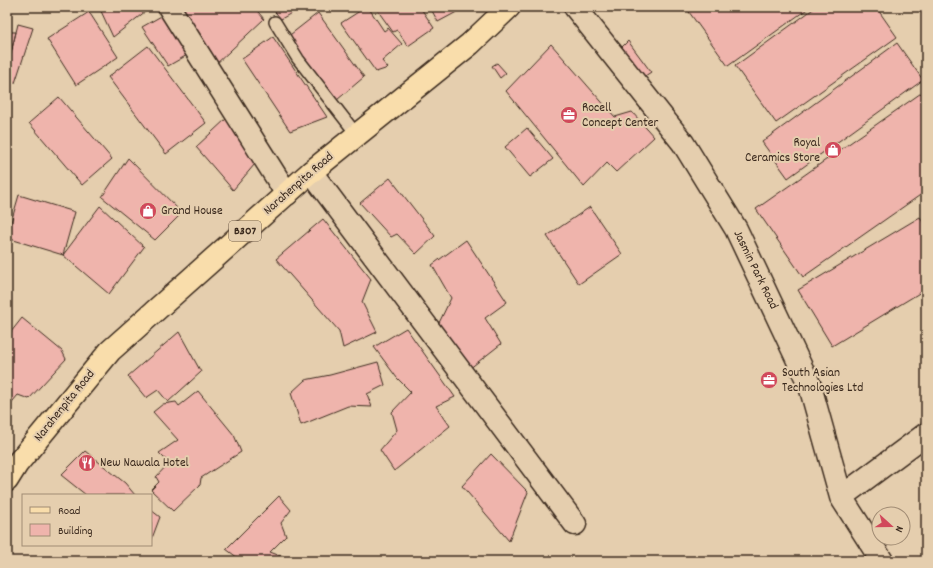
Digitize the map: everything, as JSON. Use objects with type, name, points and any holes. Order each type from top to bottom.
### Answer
[{"type":"main road","name":"Narahenpita Road","points":[[7,480],[17,464],[110,351],[311,172],[470,44],[509,7]]},
{"type":"street","points":[[169,7],[287,194]]},
{"type":"street","name":"Jasmin Park Road","points":[[575,7],[683,143],[736,229],[810,386],[841,497],[882,561]]},
{"type":"street","points":[[311,172],[575,524]]},
{"type":"street","points":[[841,497],[926,434]]},
{"type":"lane","points":[[275,22],[298,59],[357,135]]},
{"type":"building","points":[[103,7],[144,7],[146,11],[113,37],[100,9]]},
{"type":"building","points":[[182,7],[254,7],[264,19],[214,66]]},
{"type":"building","points":[[271,7],[302,7],[281,19]]},
{"type":"building","points":[[368,7],[384,31],[388,28],[402,44],[382,61],[388,68],[376,72],[341,23]]},
{"type":"building","points":[[375,7],[420,7],[434,28],[408,46],[397,30],[393,32]]},
{"type":"building","points":[[430,7],[466,7],[438,22]]},
{"type":"building","points":[[695,7],[810,7],[728,66],[689,12]]},
{"type":"building","points":[[816,7],[876,7],[897,37],[776,123],[735,66]]},
{"type":"building","points":[[89,12],[118,57],[76,85],[47,39]]},
{"type":"building","points":[[318,13],[364,77],[337,100],[286,38]]},
{"type":"building","points":[[163,15],[189,54],[168,66],[142,27]]},
{"type":"building","points":[[18,24],[33,28],[15,83],[7,80],[7,69]]},
{"type":"building","points":[[7,32],[16,32],[10,57],[7,56]]},
{"type":"building","points":[[273,37],[327,117],[290,131],[242,59]]},
{"type":"building","points":[[628,41],[651,72],[642,78],[622,47]]},
{"type":"building","points":[[897,43],[923,80],[788,178],[762,142]]},
{"type":"building","name":"Rocell Concept Center","points":[[551,44],[615,117],[632,112],[654,137],[616,172],[607,163],[584,187],[506,91]]},
{"type":"building","points":[[148,46],[206,123],[166,154],[108,77]]},
{"type":"building","points":[[497,63],[506,73],[500,78],[492,66]]},
{"type":"building","points":[[924,91],[926,94],[926,191],[803,277],[756,209]]},
{"type":"building","points":[[59,97],[112,159],[82,185],[29,123]]},
{"type":"building","points":[[227,118],[260,158],[233,190],[196,147]]},
{"type":"building","points":[[527,128],[553,159],[530,177],[505,147]]},
{"type":"building","points":[[128,158],[182,213],[155,240],[102,197]]},
{"type":"building","points":[[390,178],[435,236],[416,254],[397,234],[391,237],[360,203]]},
{"type":"building","points":[[19,195],[75,212],[63,255],[7,238]]},
{"type":"building","points":[[100,206],[144,247],[109,294],[63,255]]},
{"type":"building","points":[[590,207],[622,254],[579,284],[547,236]]},
{"type":"building","points":[[920,217],[926,227],[926,289],[832,346],[798,290]]},
{"type":"building","points":[[323,219],[371,279],[362,302],[377,332],[343,348],[339,331],[276,259]]},
{"type":"building","points":[[466,240],[507,302],[485,318],[501,344],[469,369],[437,327],[451,298],[432,265]]},
{"type":"building","points":[[22,318],[62,351],[66,359],[29,399],[18,395],[7,408],[7,337]]},
{"type":"building","points":[[406,328],[455,397],[436,406],[450,426],[394,471],[380,450],[397,430],[392,412],[411,392],[397,378],[374,347]]},
{"type":"building","points":[[179,332],[201,372],[168,402],[158,390],[146,398],[128,376]]},
{"type":"building","points":[[378,362],[385,385],[367,394],[372,407],[348,406],[301,425],[291,393],[305,380]]},
{"type":"building","points":[[198,391],[234,435],[241,452],[201,478],[200,485],[173,511],[151,490],[159,482],[156,477],[169,463],[159,453],[178,440],[153,412],[163,404],[176,402],[179,406]]},
{"type":"building","name":"New Nawala Hotel","points":[[85,451],[125,483],[134,494],[85,494],[61,475]]},
{"type":"building","points":[[491,454],[528,492],[509,541],[462,486]]},
{"type":"building","points":[[279,496],[291,510],[281,523],[286,536],[270,552],[283,557],[280,561],[242,561],[226,549]]},
{"type":"building","points":[[152,511],[160,517],[152,538]]},
{"type":"place","name":"Rocell Concept Center","points":[[569,115]]},
{"type":"place","name":"Royal Ceramics Store","points":[[833,150]]},
{"type":"place","name":"Grand House","points":[[148,211]]},
{"type":"place","name":"South Asian Technologies Ltd","points":[[769,380]]},
{"type":"place","name":"New Nawala Hotel","points":[[87,463]]}]
